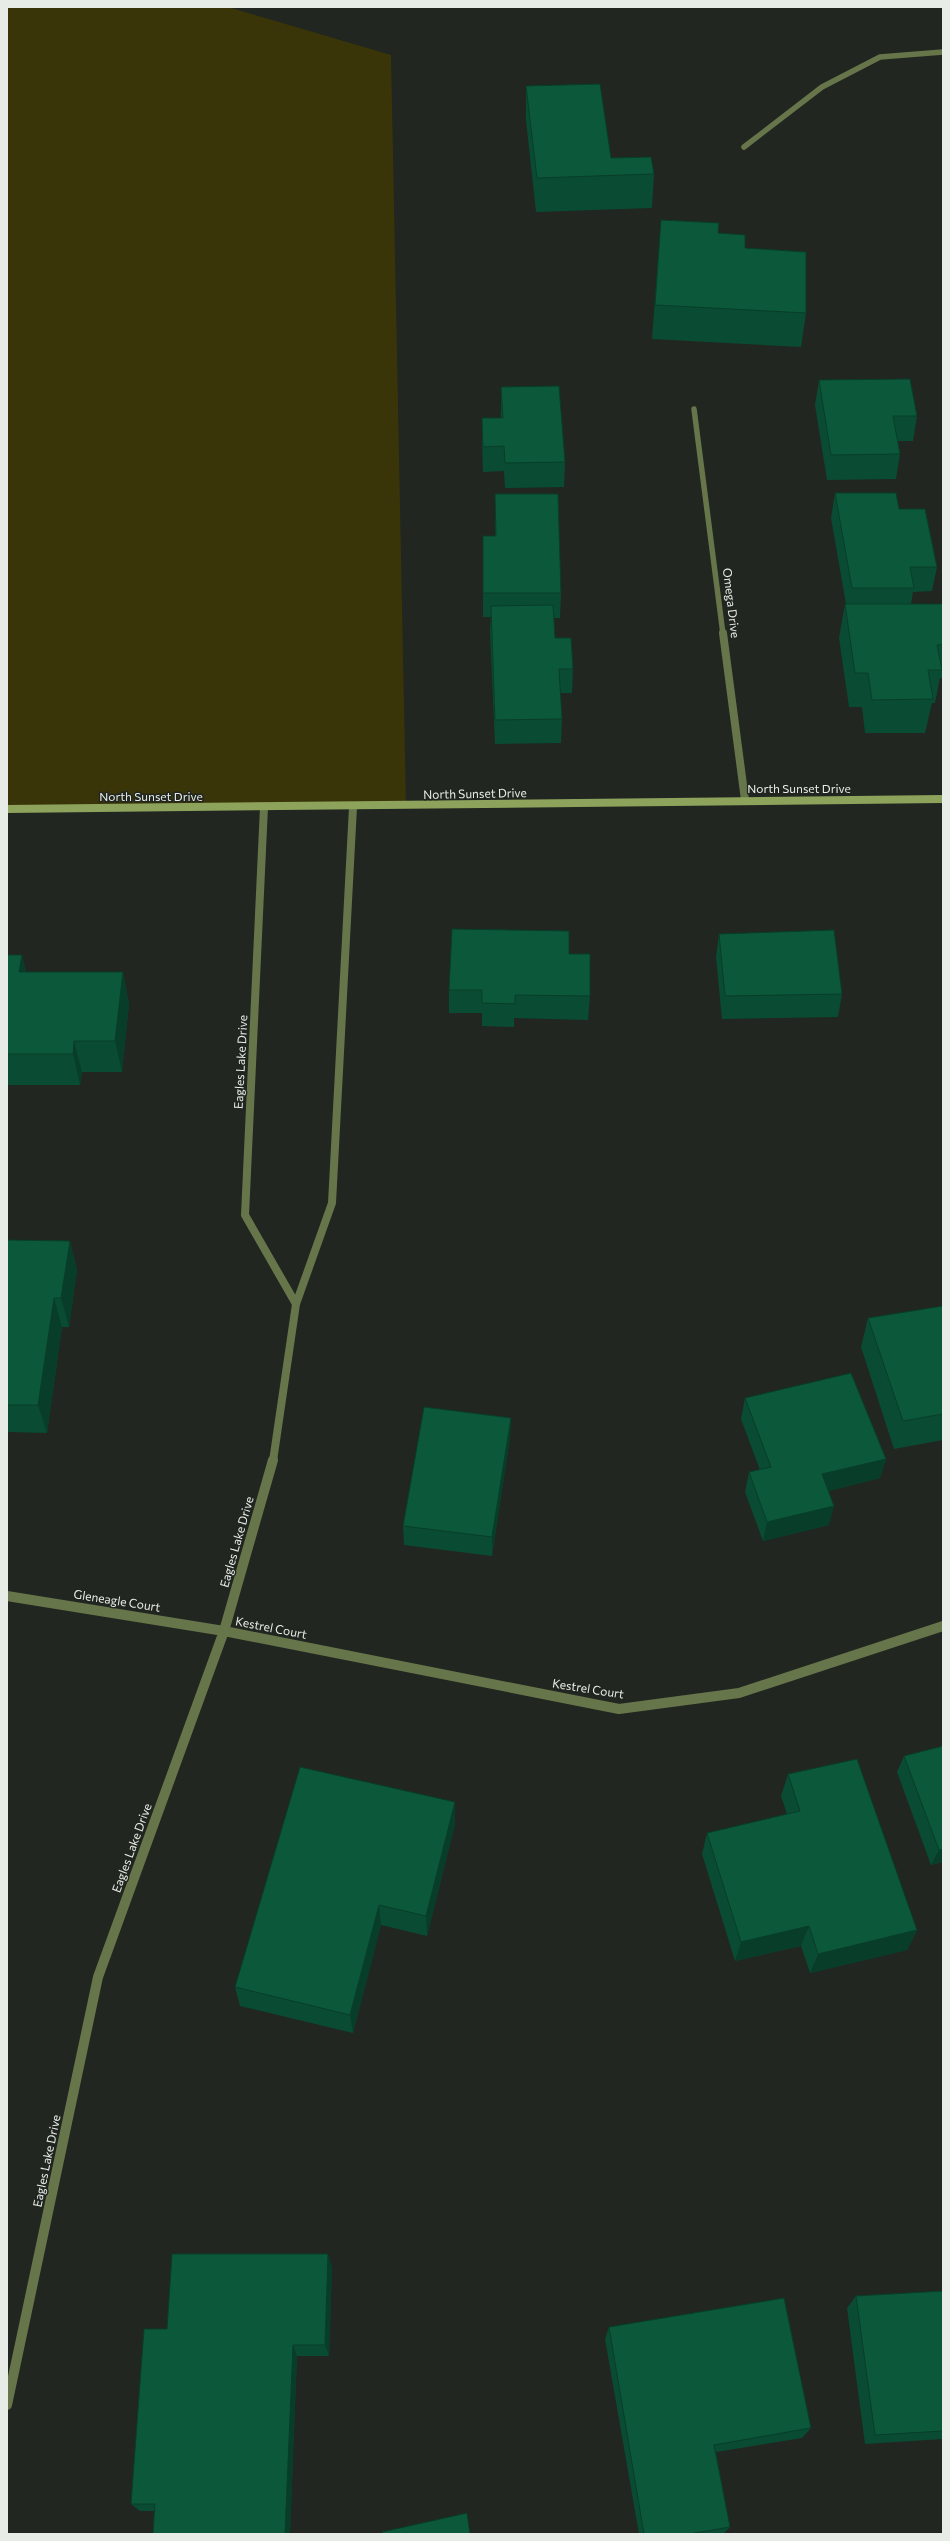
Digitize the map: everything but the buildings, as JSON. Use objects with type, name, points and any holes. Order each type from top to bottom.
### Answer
[{"type":"main road","name":"North Sunset Drive","points":[[7,809],[353,807],[745,800],[943,799]]},
{"type":"street","points":[[744,147],[822,87],[880,57],[943,52]]},
{"type":"street","name":"Omega Drive","points":[[694,410],[745,800]]},
{"type":"street","name":"Eagles Lake Drive","points":[[264,807],[246,1215],[296,1304]]},
{"type":"street","name":"Eagles Lake Drive","points":[[7,2405],[98,1977],[224,1631],[273,1460],[296,1304],[332,1202],[353,807]]},
{"type":"street","name":"Gleneagle Court","points":[[7,1596],[224,1631]]},
{"type":"street","name":"Kestrel Court","points":[[224,1631],[619,1709],[738,1694],[943,1626]]},
{"type":"shaded area","points":[[7,7],[228,7],[391,55],[406,806],[7,809]]}]
